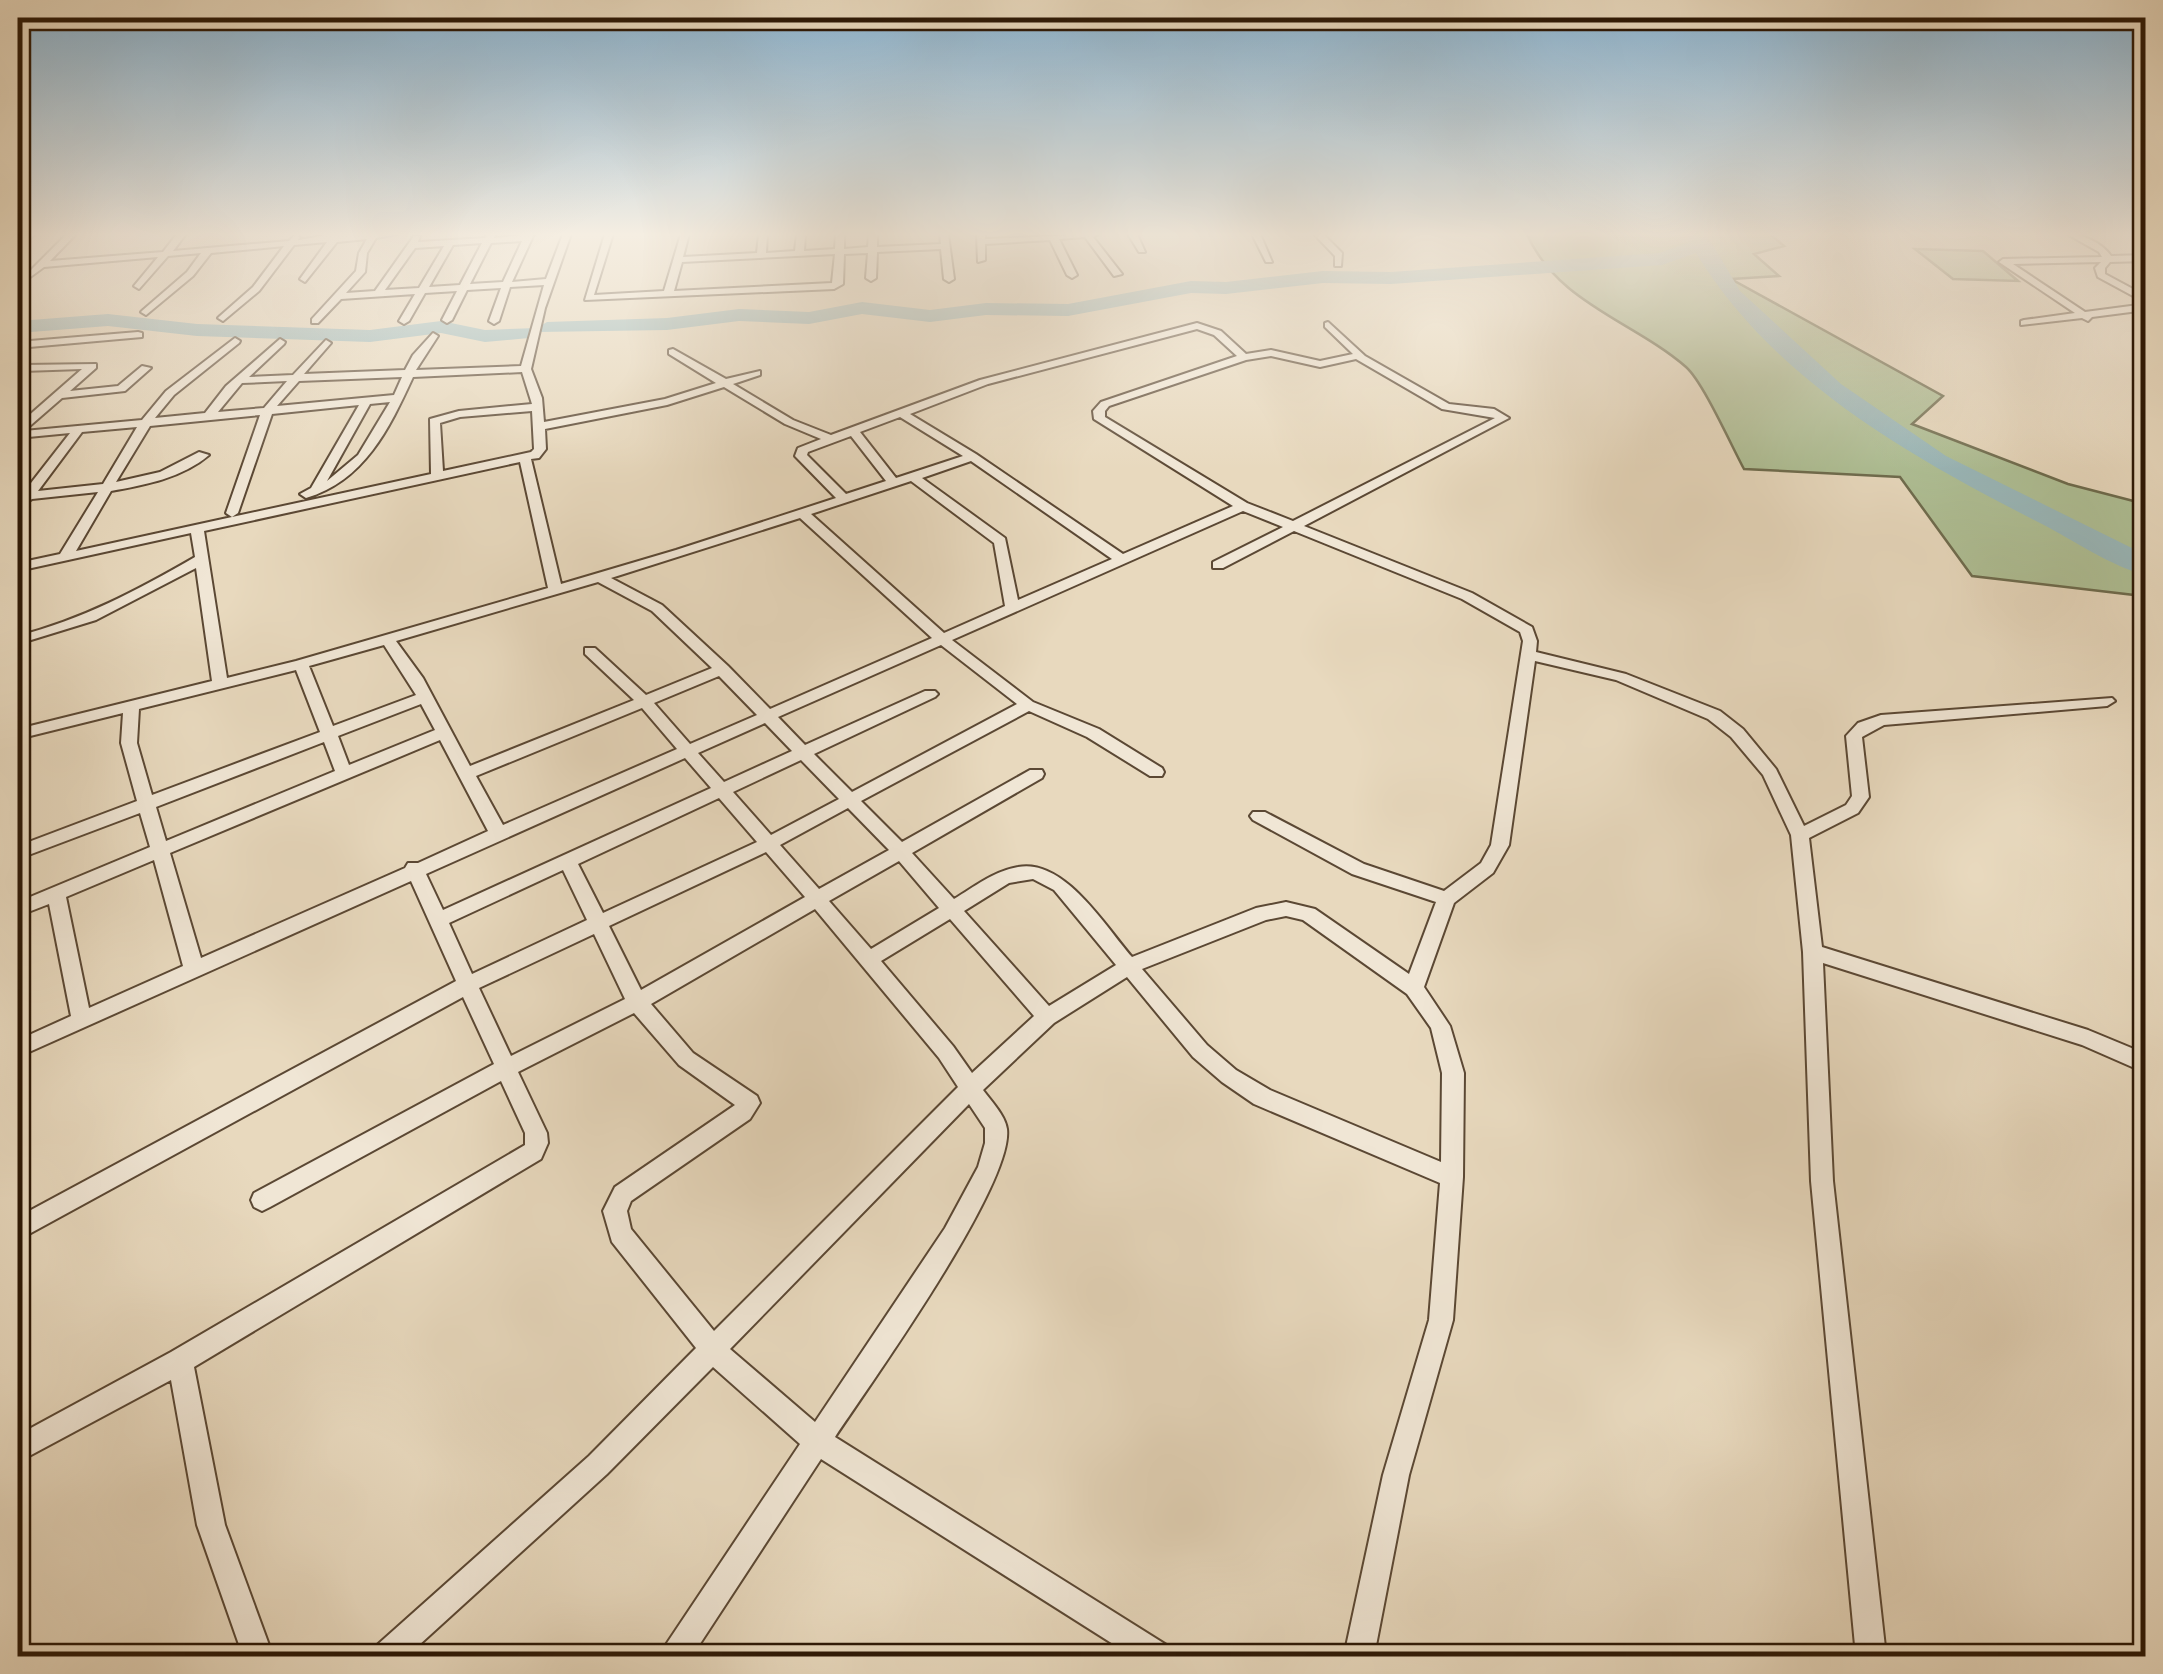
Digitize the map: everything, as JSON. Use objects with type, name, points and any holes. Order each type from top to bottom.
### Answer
[{"type":"street","points":[[224,318],[230,312]]},
{"type":"street","points":[[315,321],[323,312]]},
{"type":"street","points":[[404,320],[409,312]]},
{"type":"street","points":[[447,320],[451,312]]},
{"type":"street","points":[[494,320],[497,312]]},
{"type":"street","points":[[18,567],[526,458],[540,449],[538,407],[526,369],[539,312]]},
{"type":"street","points":[[2079,312],[2085,316]]},
{"type":"street","points":[[2024,322],[2105,312]]},
{"type":"street","points":[[1328,325],[1360,353],[1358,356]]},
{"type":"street","points":[[845,500],[800,456],[802,450],[1003,377],[1197,326],[1211,328],[1244,356]]},
{"type":"street","points":[[18,345],[138,335]]},
{"type":"street","points":[[205,525],[232,513],[315,492],[352,472],[433,336]]},
{"type":"street","points":[[67,554],[146,422],[170,393],[235,341]]},
{"type":"street","points":[[209,416],[230,388],[280,342]]},
{"type":"street","points":[[232,513],[267,411],[326,342]]},
{"type":"street","points":[[673,352],[789,422],[831,439]]},
{"type":"street","points":[[1218,566],[1291,525],[1503,418],[1494,412],[1446,407],[1358,356],[1320,364],[1270,352],[1244,356],[1105,404],[1099,411],[1100,419],[1243,506],[1291,525],[1467,596],[1527,630],[1530,641],[1500,845],[1486,868],[1446,898],[1414,988]]},
{"type":"street","points":[[18,433],[91,365],[23,368]]},
{"type":"street","points":[[58,395],[122,389],[146,368]]},
{"type":"street","points":[[242,380],[526,369]]},
{"type":"street","points":[[540,426],[616,415],[756,373]]},
{"type":"street","points":[[18,433],[398,398]]},
{"type":"street","points":[[315,492],[366,402]]},
{"type":"street","points":[[438,476],[434,421],[460,414],[538,407]]},
{"type":"street","points":[[904,414],[1122,560]]},
{"type":"street","points":[[18,508],[22,496],[79,430]]},
{"type":"street","points":[[854,432],[894,483]]},
{"type":"street","points":[[22,496],[163,476],[188,467],[203,455]]},
{"type":"street","points":[[18,734],[301,664],[803,514],[972,457]]},
{"type":"street","points":[[526,458],[555,588]]},
{"type":"street","points":[[912,476],[1000,541],[1013,610]]},
{"type":"street","points":[[18,1050],[414,868],[770,717],[1243,506]]},
{"type":"street","points":[[803,514],[944,640],[1028,705],[1093,732],[1156,772]]},
{"type":"street","points":[[205,525],[204,558],[220,683]]},
{"type":"street","points":[[18,640],[67,628],[104,613],[204,558]]},
{"type":"street","points":[[598,576],[674,620],[902,852],[1047,1017]]},
{"type":"street","points":[[387,639],[425,697],[498,833]]},
{"type":"street","points":[[590,651],[644,701],[819,901],[946,1052],[996,1126],[989,1168],[954,1236],[676,1656]]},
{"type":"street","points":[[1526,654],[1620,677],[1714,715],[1737,733],[1770,773],[1800,835],[1813,952],[1822,1181],[1871,1656]]},
{"type":"street","points":[[301,664],[344,773]]},
{"type":"street","points":[[466,774],[723,669]]},
{"type":"street","points":[[439,920],[930,694]]},
{"type":"street","points":[[18,853],[425,697]]},
{"type":"street","points":[[1800,835],[1852,810],[1861,797],[1854,736],[1864,727],[1881,720],[2107,701]]},
{"type":"street","points":[[18,1229],[469,984],[768,844],[1028,705]]},
{"type":"street","points":[[131,706],[129,743],[194,969]]},
{"type":"street","points":[[18,909],[444,732]]},
{"type":"street","points":[[262,1200],[637,1002],[1036,774]]},
{"type":"street","points":[[1259,816],[1358,869],[1446,898]]},
{"type":"street","points":[[568,862],[602,924],[637,1002],[686,1059],[749,1102],[742,1112],[623,1194],[615,1211],[620,1234],[712,1350],[818,1442],[1158,1656]]},
{"type":"street","points":[[18,1449],[180,1361],[533,1152],[536,1133],[414,868]]},
{"type":"street","points":[[868,960],[1003,878],[1022,870],[1037,872],[1060,885],[1200,1051],[1228,1076],[1262,1097],[1452,1176]]},
{"type":"street","points":[[56,893],[82,1020]]},
{"type":"street","points":[[386,1656],[598,1465],[970,1088],[1047,1017],[1131,965],[1263,912],[1286,909],[1308,914],[1414,988],[1440,1026],[1453,1073],[1452,1176],[1441,1320],[1396,1475],[1359,1656]]},
{"type":"street","points":[[1813,952],[2088,1038],[2146,1064]]},
{"type":"street","points":[[180,1361],[211,1524],[258,1656]]},
{"type":"green space","points":[[1603,312],[1791,312],[1943,396],[1912,424],[2068,484],[2145,504],[2145,605],[2134,595],[1972,576],[1900,477],[1744,469],[1693,375],[1665,351]]},
{"type":"waterway","points":[[547,328],[667,324],[739,315],[809,318],[840,312]]},
{"type":"waterway","points":[[897,312],[930,316],[961,312]]},
{"type":"waterway","points":[[1750,312],[1833,389],[1937,461],[2146,566]]},
{"type":"waterway","points":[[18,327],[108,320],[197,330],[370,336],[441,327],[485,336],[529,332]]}]
